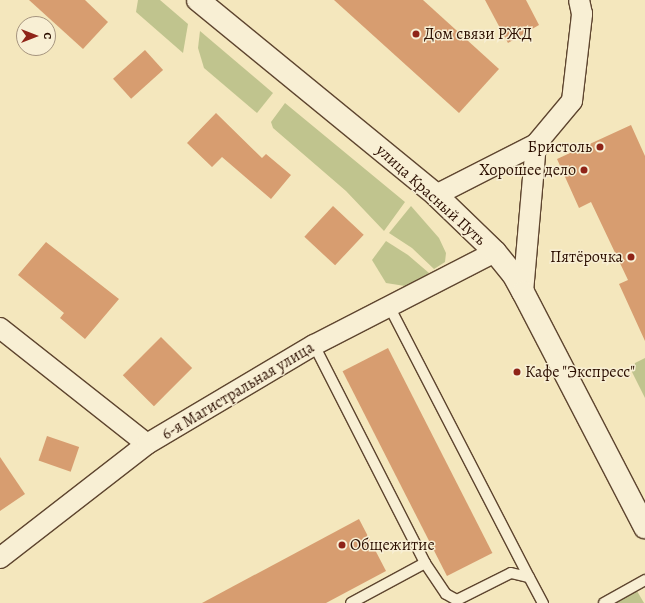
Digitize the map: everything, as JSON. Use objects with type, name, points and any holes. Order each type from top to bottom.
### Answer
[{"type":"main road","name":"улица Красный Путь","points":[[198,0],[436,195],[495,252],[513,274],[523,292],[645,528]]},
{"type":"street","points":[[436,195],[536,144],[572,101],[582,14],[579,0]]},
{"type":"street","points":[[523,292],[528,214],[536,144]]},
{"type":"street","name":"6-я Магистральная улица","points":[[0,558],[147,444],[314,345],[495,252]]},
{"type":"street","points":[[0,328],[147,444]]},
{"type":"lane","points":[[389,306],[543,603]]},
{"type":"lane","points":[[314,345],[425,562],[446,594],[457,600],[511,573],[529,577]]},
{"type":"lane","points":[[351,603],[425,562]]},
{"type":"lane","points":[[604,603],[645,580]]},
{"type":"green space","points":[[138,0],[160,0],[188,24],[183,53],[136,12]]},
{"type":"green space","points":[[200,31],[273,93],[257,113],[204,68],[198,48]]},
{"type":"green space","points":[[285,103],[405,202],[384,231],[346,191],[273,128],[271,122]]},
{"type":"green space","points":[[411,206],[439,238],[446,253],[445,262],[434,269],[412,248],[389,233]]},
{"type":"green space","points":[[386,241],[408,255],[429,273],[420,281],[405,286],[386,283],[372,260]]},
{"type":"green space","points":[[645,358],[645,398],[632,372],[635,363]]},
{"type":"green space","points":[[637,591],[644,603],[615,603]]},
{"type":"building","points":[[29,0],[85,0],[108,22],[83,49],[56,24],[56,16],[47,16]]},
{"type":"building","name":"Дом связи РЖД","points":[[334,0],[423,0],[499,69],[459,113]]},
{"type":"building","points":[[485,0],[526,0],[539,25],[508,43]]},
{"type":"building","points":[[145,50],[163,70],[131,99],[113,79]]},
{"type":"building","points":[[216,113],[262,158],[266,154],[291,175],[271,199],[222,157],[212,167],[187,143]]},
{"type":"building","points":[[631,125],[645,156],[645,341],[619,284],[628,280],[591,202],[579,208],[557,159]]},
{"type":"building","points":[[333,206],[364,235],[335,265],[304,237]]},
{"type":"building","points":[[46,242],[119,299],[85,339],[60,318],[64,313],[18,275]]},
{"type":"building","points":[[161,337],[192,368],[154,406],[123,375]]},
{"type":"building","points":[[388,348],[492,553],[447,576],[343,371]]},
{"type":"building","points":[[47,436],[79,447],[71,472],[39,461]]},
{"type":"building","points":[[0,457],[25,494],[0,511]]},
{"type":"building","name":"Общежитие","points":[[359,519],[386,571],[326,603],[202,603]]},
{"type":"place","name":"Дом связи РЖД","points":[[416,34]]},
{"type":"place","name":"Бристоль","points":[[600,147]]},
{"type":"place","name":"Хорошее дело","points":[[584,170]]},
{"type":"place","name":"Пятёрочка","points":[[631,257]]},
{"type":"place","name":"Кафе \"Экспресс\"","points":[[517,372]]},
{"type":"place","name":"Общежитие","points":[[342,545]]}]
